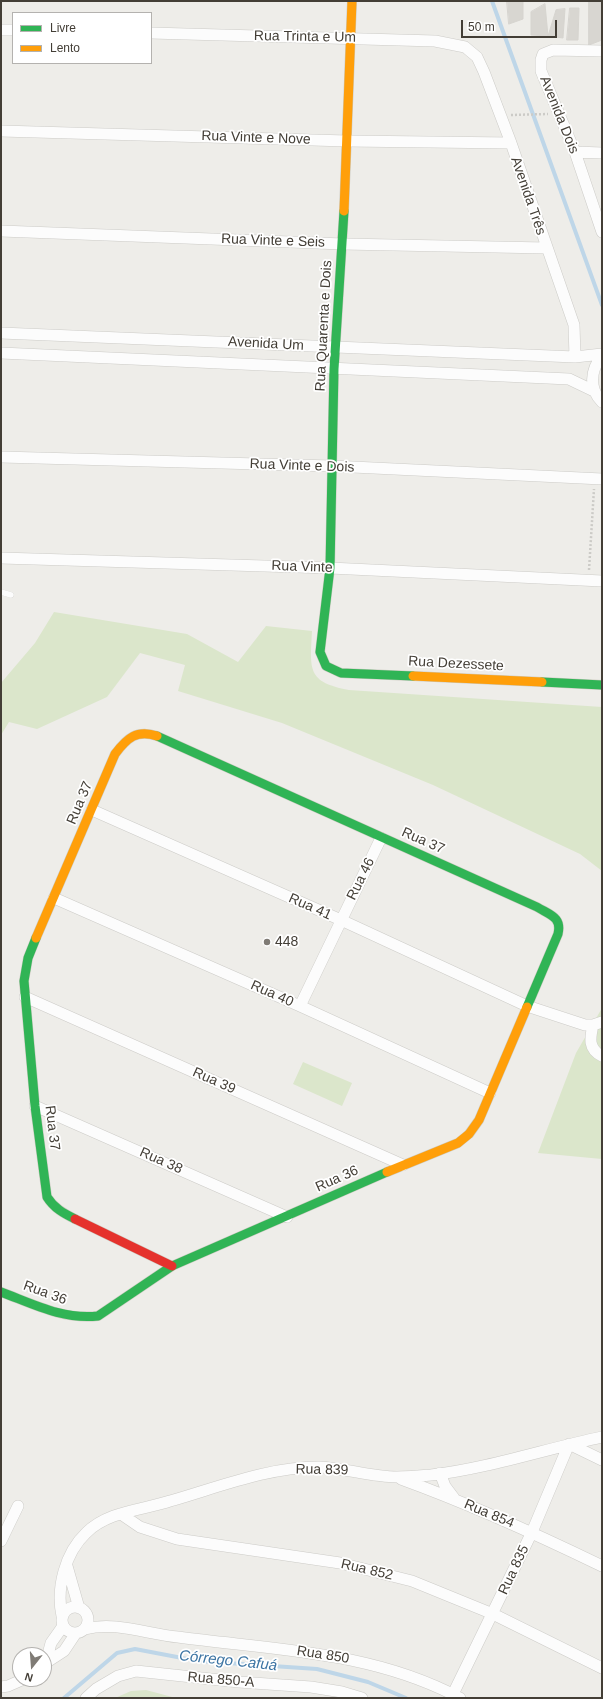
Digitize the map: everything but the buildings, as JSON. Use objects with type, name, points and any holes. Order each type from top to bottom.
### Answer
[{"type":"street","name":"Rua Quarenta e Dois","points":[[320,652],[330,568],[334,369],[342,244],[352,1]]},
{"type":"street","points":[[1,30],[12,30]]},
{"type":"street","name":"Rua Trinta e Um","points":[[152,33],[435,41],[460,45]]},
{"type":"street","name":"Avenida Três","points":[[460,45],[471,51],[477,57],[510,143],[574,325],[575,357]]},
{"type":"street","name":"Avenida Dois","points":[[602,51],[554,50],[543,54],[541,60],[541,71],[575,152],[602,232]]},
{"type":"street","name":"Rua Vinte e Nove","points":[[1,131],[347,141],[510,143]]},
{"type":"street","points":[[575,152],[602,153]]},
{"type":"street","name":"Rua Vinte e Seis","points":[[1,231],[342,244],[546,248]]},
{"type":"street","name":"Avenida Um","points":[[1,333],[575,357],[602,355]]},
{"type":"street","name":"Avenida Um","points":[[1,353],[569,379],[594,391]]},
{"type":"street","points":[[602,355],[593,371],[592,381],[594,391],[602,402]]},
{"type":"street","name":"Rua Vinte e Dois","points":[[1,457],[332,466],[598,478]]},
{"type":"street","name":"Rua Vinte","points":[[1,558],[330,568],[602,581]]},
{"type":"street","name":"Rua Dezessete","points":[[320,652],[325,666],[341,673],[602,685]]},
{"type":"street","name":"Rua 37","points":[[172,1266],[61,1212],[52,1204],[47,1197],[44,1181],[35,1106],[24,981],[28,958],[116,754],[123,743],[139,732],[149,732],[381,838],[537,906],[555,916]]},
{"type":"street","name":"Rua 41","points":[[92,810],[341,920],[527,1006],[569,1021],[597,1023]]},
{"type":"street","name":"Rua 46","points":[[300,1006],[381,838]]},
{"type":"street","name":"Rua 40","points":[[54,898],[300,1006],[490,1093]]},
{"type":"street","name":"Rua 36","points":[[1,1292],[66,1316],[86,1318],[98,1316],[115,1306],[142,1284],[172,1266],[403,1165],[458,1143],[469,1134],[479,1120],[552,951],[560,926],[555,916]]},
{"type":"street","name":"Rua 39","points":[[25,997],[403,1165]]},
{"type":"street","points":[[597,1023],[590,1039],[591,1046],[595,1053],[602,1056]]},
{"type":"street","name":"Rua 38","points":[[35,1106],[287,1216]]},
{"type":"street","name":"Rua 839","points":[[63,1621],[59,1591],[75,1546],[86,1533],[99,1522],[121,1514],[169,1502],[259,1474],[319,1467],[345,1469],[396,1477],[440,1473],[472,1468],[602,1437]]},
{"type":"street","points":[[569,1444],[602,1460]]},
{"type":"street","name":"Rua 835","points":[[457,1696],[493,1614],[532,1532],[569,1444]]},
{"type":"street","points":[[440,1473],[445,1486],[455,1499]]},
{"type":"street","name":"Rua 854","points":[[396,1477],[455,1499],[532,1532],[602,1566]]},
{"type":"street","points":[[1,1541],[18,1506]]},
{"type":"street","name":"Rua 852","points":[[121,1514],[140,1527],[177,1539],[340,1563],[412,1581],[493,1614],[602,1668]]},
{"type":"street","points":[[67,1566],[79,1608]]},
{"type":"street","points":[[50,1647],[69,1608],[79,1608],[87,1614],[88,1624],[80,1631],[64,1651],[52,1660]]},
{"type":"street","points":[[63,1621],[66,1630],[80,1631]]},
{"type":"street","name":"Rua 850","points":[[80,1631],[100,1626],[126,1628],[176,1637],[313,1652],[384,1667],[457,1696]]},
{"type":"street","name":"Rua 850-A","points":[[86,1698],[96,1689],[118,1676],[136,1671],[239,1682],[311,1687],[341,1695],[362,1698]]},
{"type":"street","points":[[1,1687],[12,1684]]},
{"type":"lane","points":[[1,592],[11,596]]},
{"type":"path","points":[[500,116],[559,114]]},
{"type":"path","points":[[589,580],[598,478]]},
{"type":"green space","points":[[54,612],[187,634],[238,662],[266,626],[312,631],[311,656],[314,672],[318,678],[325,683],[349,690],[602,707],[602,871],[580,854],[433,785],[282,723],[178,691],[185,665],[140,653],[107,697],[37,729],[9,722],[1,735],[1,683],[35,643]]},
{"type":"green space","points":[[602,1008],[602,1159],[538,1153],[576,1053]]},
{"type":"green space","points":[[303,1062],[352,1083],[342,1106],[293,1084]]},
{"type":"green space","points":[[146,1690],[176,1698],[115,1698],[131,1691]]},
{"type":"waterway","points":[[492,1],[602,305]]},
{"type":"waterway","name":"Córrego Cafuá","points":[[64,1698],[117,1653],[135,1649],[198,1661],[317,1669],[368,1682],[406,1698]]},
{"type":"traffic: fast","points":[[344,211],[334,369],[330,568],[320,652],[326,666],[341,673],[413,676]]},
{"type":"traffic: fast","points":[[542,682],[602,685]]},
{"type":"traffic: fast","points":[[157,736],[537,907],[554,917],[557,920],[559,928],[558,934],[527,1007]]},
{"type":"traffic: fast","points":[[36,938],[28,958],[24,981],[35,1106],[47,1197],[59,1210],[75,1219]]},
{"type":"traffic: fast","points":[[1,1292],[60,1313],[85,1317],[98,1316],[172,1266],[387,1172]]},
{"type":"traffic: slow","points":[[344,211],[352,1]]},
{"type":"traffic: slow","points":[[413,676],[542,682]]},
{"type":"traffic: slow","points":[[36,938],[115,754],[124,743],[133,736],[138,734],[150,734],[157,736]]},
{"type":"traffic: slow","points":[[387,1172],[458,1143],[469,1134],[479,1120],[527,1007]]},
{"type":"traffic: jam","points":[[75,1219],[172,1266]]},
{"type":"place","name":"448","points":[[267,942]]}]
